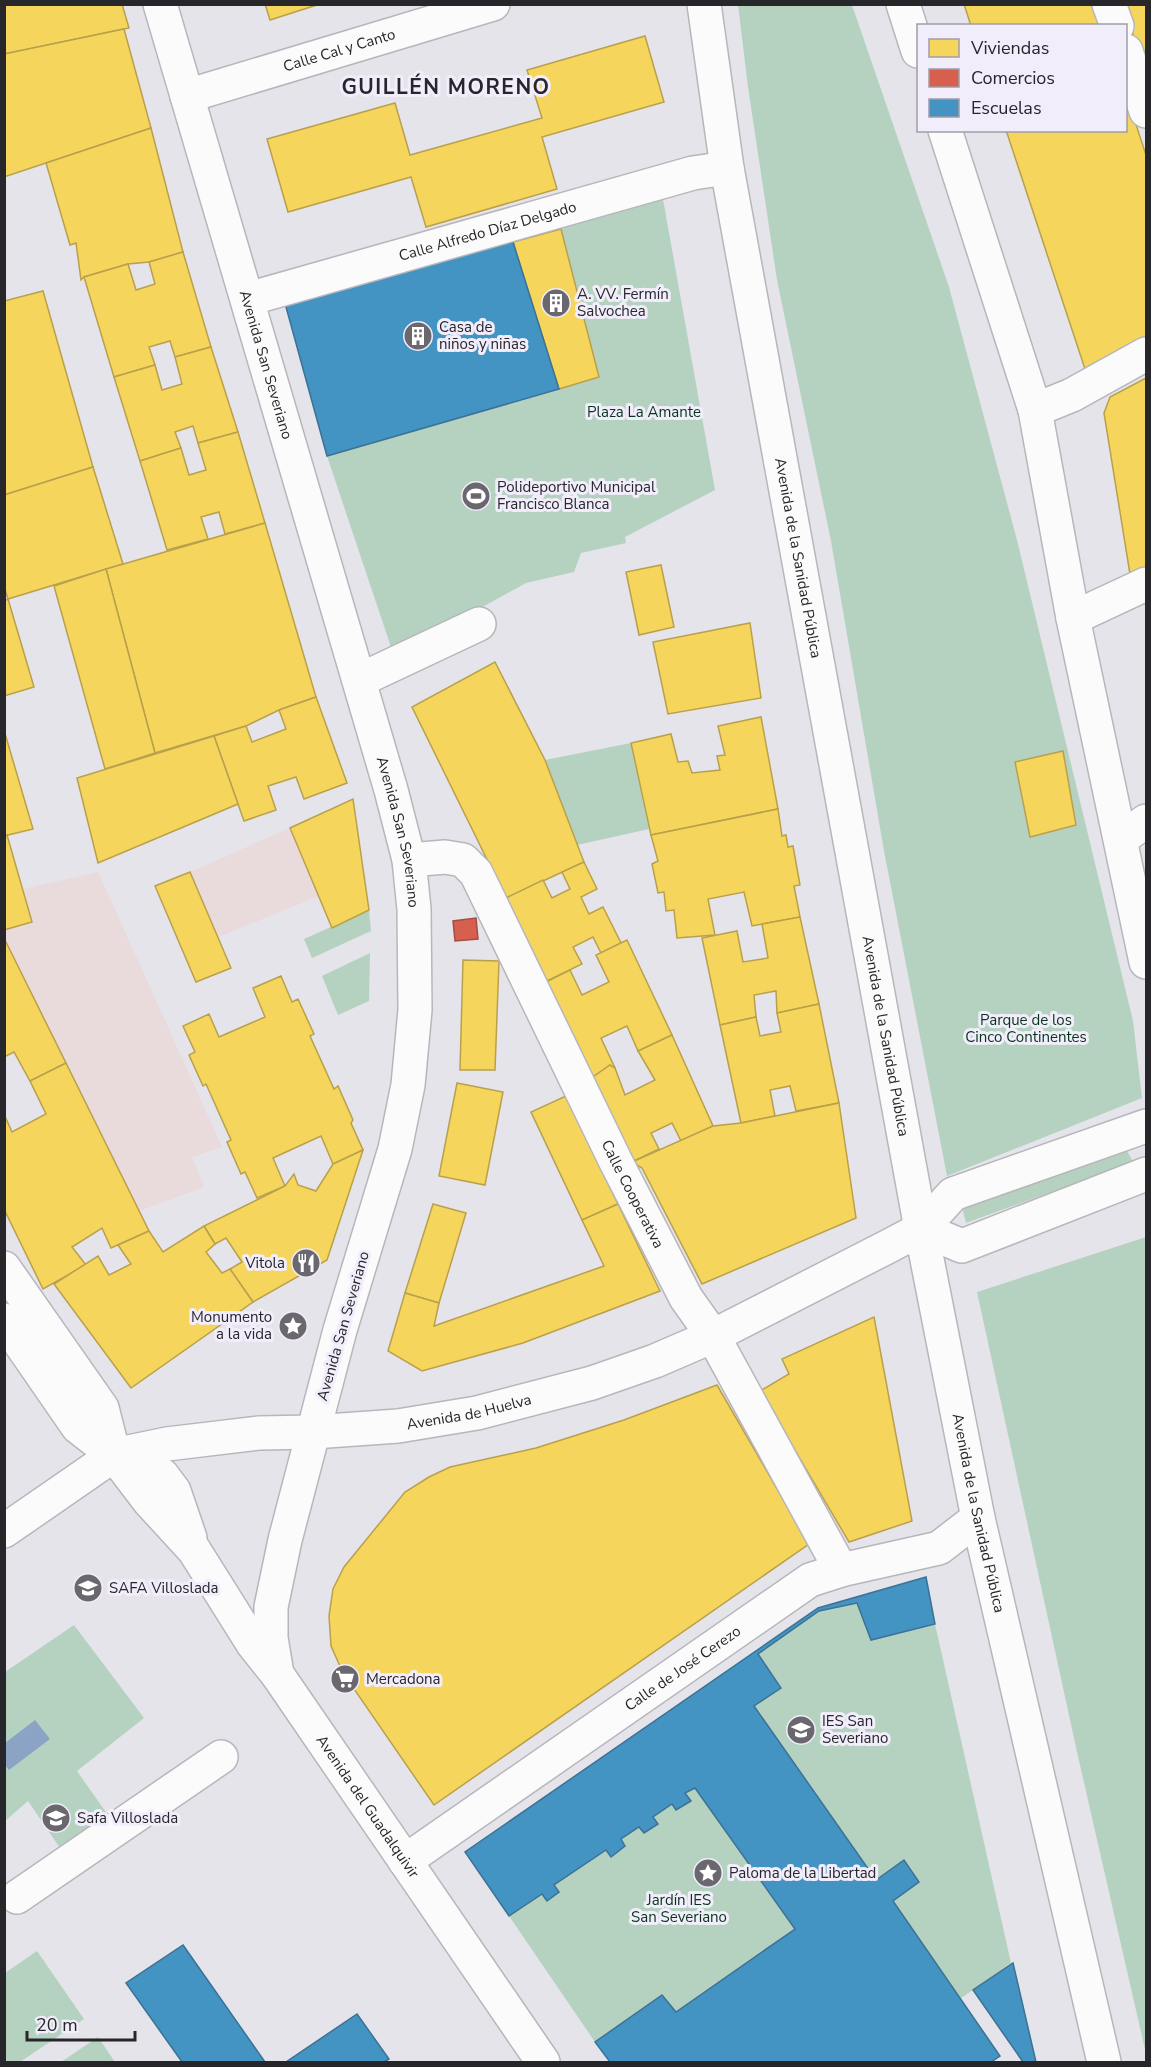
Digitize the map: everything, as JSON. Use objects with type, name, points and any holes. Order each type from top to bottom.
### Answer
[{"type":"street","name":"Avenida San Severiano","points":[[160,4],[360,680],[409,860],[414,909],[415,1010],[408,1085],[395,1149],[340,1330],[285,1540],[271,1607],[271,1638],[277,1674]]},
{"type":"street","name":"Calle Cal y Canto","points":[[187,96],[493,4]]},
{"type":"street","name":"Avenida de la Sanidad Pública","points":[[704,4],[728,168],[921,1229],[978,1518],[1104,2062]]},
{"type":"street","points":[[903,4],[917,48]]},
{"type":"street","points":[[1109,4],[1116,24]]},
{"type":"street","points":[[1127,57],[1146,111]]},
{"type":"street","points":[[946,132],[1035,410],[1073,618],[1134,830],[1146,962]]},
{"type":"street","name":"Calle Alfredo Díaz Delgado","points":[[248,299],[693,173],[728,168]]},
{"type":"street","points":[[1035,410],[1072,395],[1146,354]]},
{"type":"street","points":[[1073,618],[1146,584]]},
{"type":"street","points":[[360,680],[479,624]]},
{"type":"street","name":"Calle Cooperativa","points":[[409,860],[445,857],[463,860],[476,873],[621,1172],[686,1298],[712,1336],[841,1570]]},
{"type":"street","points":[[1146,1126],[953,1194],[921,1229],[962,1246],[1146,1174]]},
{"type":"street","name":"Avenida de Huelva","points":[[4,1531],[114,1455],[178,1443],[259,1434],[398,1426],[477,1413],[592,1383],[655,1361],[712,1336],[921,1229]]},
{"type":"street","name":"Avenida del Guadalquivir","points":[[4,1268],[102,1408],[114,1455]]},
{"type":"street","name":"Avenida del Guadalquivir","points":[[4,1320],[78,1427],[114,1455],[149,1501],[195,1550],[253,1644],[277,1674],[543,2062]]},
{"type":"street","name":"Calle de José Cerezo","points":[[405,1861],[810,1580],[841,1570],[939,1548],[978,1518]]},
{"type":"street","points":[[17,1897],[221,1757]]},
{"type":"shaded area","points":[[290,828],[319,896],[218,937],[190,872]]},
{"type":"shaded area","points":[[98,872],[222,1147],[192,1157],[204,1187],[139,1211],[5,938],[5,930],[32,922],[23,889]]},
{"type":"green space","name":"Parque de los Cinco Continentes","points":[[738,5],[852,5],[949,287],[1017,540],[1133,1021],[1142,1098],[947,1176],[884,851],[831,541],[777,280]]},
{"type":"green space","name":"Plaza La Amante","points":[[661,188],[715,490],[625,537],[626,543],[581,553],[574,572],[526,583],[394,656],[327,456],[598,377],[561,229]]},
{"type":"green space","points":[[631,743],[649,829],[577,845],[545,760]]},
{"type":"green space","points":[[369,910],[371,931],[312,958],[304,939]]},
{"type":"green space","points":[[370,953],[369,1001],[338,1015],[322,976]]},
{"type":"green space","points":[[1125,1147],[1133,1162],[966,1223],[962,1207]]},
{"type":"green space","points":[[1146,1237],[1146,2054],[1077,1752],[977,1292]]},
{"type":"green space","points":[[857,1603],[871,1640],[935,1624],[1011,1963],[960,1999],[893,1901],[919,1882],[905,1860],[876,1880],[754,1706],[781,1687],[758,1654],[819,1611]]},
{"type":"green space","points":[[74,1625],[144,1718],[77,1771],[110,1818],[62,1851],[28,1801],[5,1821],[5,1672]]},
{"type":"green space","name":"Jardín IES San Severiano","points":[[695,1788],[795,1929],[676,2012],[661,1995],[595,2042],[509,1916],[542,1894],[547,1901],[559,1892],[554,1885],[606,1850],[611,1856],[625,1846],[621,1839],[639,1827],[644,1833],[658,1824],[653,1817],[672,1804],[677,1810],[691,1801],[685,1793]]},
{"type":"green space","points":[[37,1951],[84,2019],[20,2062],[5,2062],[5,1973]]},
{"type":"green space","points":[[98,2037],[115,2062],[61,2062]]},
{"type":"water","points":[[35,1720],[50,1739],[9,1770],[5,1765],[5,1743]]},
{"type":"building: Viviendas","points":[[4,4],[122,4],[129,28],[4,54]]},
{"type":"building: Viviendas","points":[[265,4],[320,4],[270,20]]},
{"type":"building: Viviendas","points":[[964,4],[1095,4],[1101,24],[970,24]]},
{"type":"building: Viviendas","points":[[1123,4],[1146,4],[1146,73]]},
{"type":"building: Viviendas","points":[[124,29],[151,128],[4,177],[4,54]]},
{"type":"building: Viviendas","points":[[645,36],[664,102],[542,137],[557,189],[426,227],[411,177],[288,212],[267,139],[395,103],[410,155],[542,118],[527,70]]},
{"type":"building: Viviendas","points":[[1127,97],[1146,155],[1146,346],[1086,372],[1007,132],[1127,132]]},
{"type":"building: Viviendas","points":[[151,128],[183,252],[149,262],[128,264],[84,277],[81,280],[76,243],[70,245],[46,163]]},
{"type":"building: Viviendas","name":"A. VV. Fermín Salvochea","points":[[561,229],[599,377],[559,389],[513,242]]},
{"type":"building: Viviendas","points":[[183,252],[211,347],[175,357],[170,341],[149,347],[155,365],[114,377],[84,277],[128,264],[136,290],[155,284],[149,262]]},
{"type":"building: Viviendas","points":[[43,291],[93,467],[4,495],[4,301]]},
{"type":"building: Viviendas","points":[[211,347],[238,432],[198,443],[193,426],[175,432],[181,448],[140,461],[114,377],[155,365],[162,390],[182,384],[175,357]]},
{"type":"building: Viviendas","points":[[1146,378],[1146,577],[1130,574],[1104,413],[1110,397]]},
{"type":"building: Viviendas","points":[[238,432],[265,523],[225,534],[219,512],[201,517],[208,539],[167,550],[140,461],[181,448],[189,475],[206,470],[198,443]]},
{"type":"building: Viviendas","points":[[93,467],[123,564],[8,599],[4,586],[4,495]]},
{"type":"building: Viviendas","points":[[265,523],[316,697],[279,710],[246,726],[155,753],[106,569]]},
{"type":"building: Viviendas","points":[[661,565],[674,627],[639,635],[626,572]]},
{"type":"building: Viviendas","points":[[106,569],[155,753],[105,769],[54,586]]},
{"type":"building: Viviendas","points":[[8,599],[34,687],[4,696],[4,601]]},
{"type":"building: Viviendas","points":[[750,623],[761,698],[668,714],[653,642]]},
{"type":"building: Viviendas","points":[[495,662],[545,760],[584,862],[506,898],[412,707]]},
{"type":"building: Viviendas","points":[[316,697],[347,783],[304,799],[296,777],[268,786],[276,810],[244,821],[214,736],[246,726],[252,742],[286,729],[279,710]]},
{"type":"building: Viviendas","points":[[761,717],[778,809],[651,835],[631,743],[671,734],[678,762],[688,761],[692,773],[720,770],[717,756],[725,755],[718,726]]},
{"type":"building: Viviendas","points":[[4,730],[33,829],[4,836]]},
{"type":"building: Viviendas","points":[[214,736],[238,804],[98,863],[77,778]]},
{"type":"building: Viviendas","points":[[1063,751],[1076,825],[1030,837],[1015,762]]},
{"type":"building: Viviendas","points":[[353,799],[369,910],[332,928],[290,828]]},
{"type":"building: Viviendas","points":[[778,809],[782,836],[786,835],[788,847],[793,846],[800,885],[794,886],[800,917],[752,926],[744,892],[708,899],[715,935],[677,938],[674,910],[666,911],[664,892],[658,893],[652,864],[658,861],[651,835]]},
{"type":"building: Viviendas","points":[[7,835],[32,922],[4,930],[4,836]]},
{"type":"building: Viviendas","points":[[584,862],[597,889],[581,897],[589,914],[603,907],[621,943],[601,953],[593,937],[573,947],[582,964],[547,981],[506,898],[543,880],[552,898],[570,889],[562,872]]},
{"type":"building: Viviendas","points":[[190,872],[231,968],[196,982],[155,886]]},
{"type":"building: Viviendas","points":[[800,917],[819,1004],[777,1013],[776,991],[754,995],[756,1017],[720,1025],[702,938],[737,931],[743,962],[768,958],[762,924]]},
{"type":"building: Viviendas","points":[[4,938],[66,1063],[30,1081],[14,1052],[4,1057]]},
{"type":"building: Viviendas","points":[[627,940],[672,1035],[638,1051],[627,1026],[601,1038],[615,1068],[587,1081],[542,984],[570,970],[582,995],[609,982],[596,955]]},
{"type":"building: Viviendas","points":[[463,960],[499,961],[495,1070],[460,1070]]},
{"type":"building: Viviendas","points":[[281,976],[292,1002],[298,999],[314,1034],[310,1036],[334,1089],[338,1086],[363,1150],[333,1164],[321,1136],[273,1158],[285,1186],[257,1198],[245,1172],[241,1174],[227,1142],[231,1140],[206,1084],[203,1086],[189,1055],[195,1052],[183,1026],[209,1014],[219,1037],[265,1017],[253,988]]},
{"type":"building: Viviendas","points":[[819,1004],[839,1103],[796,1111],[790,1086],[770,1090],[775,1116],[741,1123],[720,1025],[756,1017],[760,1036],[781,1032],[777,1013]]},
{"type":"building: Viviendas","points":[[672,1035],[713,1126],[681,1141],[672,1123],[651,1133],[659,1149],[632,1162],[587,1081],[610,1065],[615,1068],[625,1095],[655,1080],[638,1051]]},
{"type":"building: Viviendas","points":[[66,1063],[149,1231],[111,1248],[102,1228],[72,1247],[86,1265],[43,1289],[4,1209],[4,1114],[12,1132],[46,1114],[30,1081]]},
{"type":"building: Viviendas","points":[[457,1083],[503,1092],[485,1185],[439,1176]]},
{"type":"building: Viviendas","points":[[566,1096],[618,1204],[582,1220],[531,1112]]},
{"type":"building: Viviendas","points":[[839,1103],[856,1218],[702,1284],[642,1168],[632,1162],[713,1126],[741,1123]]},
{"type":"building: Viviendas","points":[[363,1150],[327,1260],[253,1302],[230,1269],[242,1262],[226,1238],[215,1244],[204,1226],[285,1186],[294,1174],[298,1185],[316,1191],[333,1164]]},
{"type":"building: Viviendas","points":[[433,1204],[466,1213],[439,1303],[405,1293]]},
{"type":"building: Viviendas","points":[[618,1204],[660,1291],[523,1343],[422,1371],[388,1351],[405,1293],[439,1303],[434,1326],[604,1266],[582,1220]]},
{"type":"building: Viviendas","points":[[204,1226],[215,1244],[206,1252],[222,1273],[230,1269],[253,1302],[131,1388],[54,1284],[98,1256],[109,1275],[131,1264],[118,1245],[149,1231],[163,1252]]},
{"type":"building: Viviendas","points":[[874,1317],[912,1521],[849,1542],[760,1391],[789,1374],[782,1359]]},
{"type":"building: Viviendas","points":[[717,1385],[809,1544],[434,1805],[343,1673],[331,1646],[329,1616],[333,1589],[344,1567],[405,1492],[429,1477],[450,1467],[536,1448],[624,1420]]},
{"type":"building: Comercios","points":[[476,918],[478,939],[455,941],[453,921]]},
{"type":"building: Escuelas","name":"Casa de niños y niñas","points":[[513,242],[559,389],[327,456],[286,307],[293,299]]},
{"type":"building: Escuelas","points":[[926,1577],[935,1624],[871,1640],[857,1603],[819,1611],[758,1654],[781,1688],[754,1706],[876,1880],[904,1860],[919,1882],[893,1901],[1000,2056],[991,2062],[610,2062],[595,2042],[662,1995],[676,2012],[795,1929],[695,1788],[685,1793],[691,1801],[676,1810],[672,1804],[653,1817],[658,1824],[644,1833],[639,1827],[621,1839],[625,1846],[611,1857],[606,1850],[554,1885],[559,1892],[547,1901],[542,1894],[509,1916],[465,1852],[818,1608]]},
{"type":"building: Escuelas","points":[[183,1945],[265,2062],[182,2062],[126,1983]]},
{"type":"building: Escuelas","points":[[1013,1963],[1036,2062],[1023,2062],[973,1990]]},
{"type":"building: Escuelas","points":[[357,2014],[389,2059],[384,2062],[286,2062]]},
{"type":"place","name":"A. VV. Fermín Salvochea","points":[[556,303]]},
{"type":"place","name":"Casa de niños y niñas","points":[[418,336]]},
{"type":"place","name":"Polideportivo Municipal Francisco Blanca","points":[[476,496]]},
{"type":"place","name":"Vitola","points":[[306,1263]]},
{"type":"place","name":"Monumento a la vida","points":[[293,1326]]},
{"type":"place","name":"SAFA Villoslada","points":[[88,1588]]},
{"type":"place","name":"Mercadona","points":[[345,1679]]},
{"type":"place","name":"IES San Severiano","points":[[801,1730]]},
{"type":"place","name":"Safa Villoslada","points":[[56,1818]]},
{"type":"place","name":"Paloma de la Libertad","points":[[708,1873]]},
{"type":"district","name":"GUILLÉN MORENO","points":[[446,87]]}]
